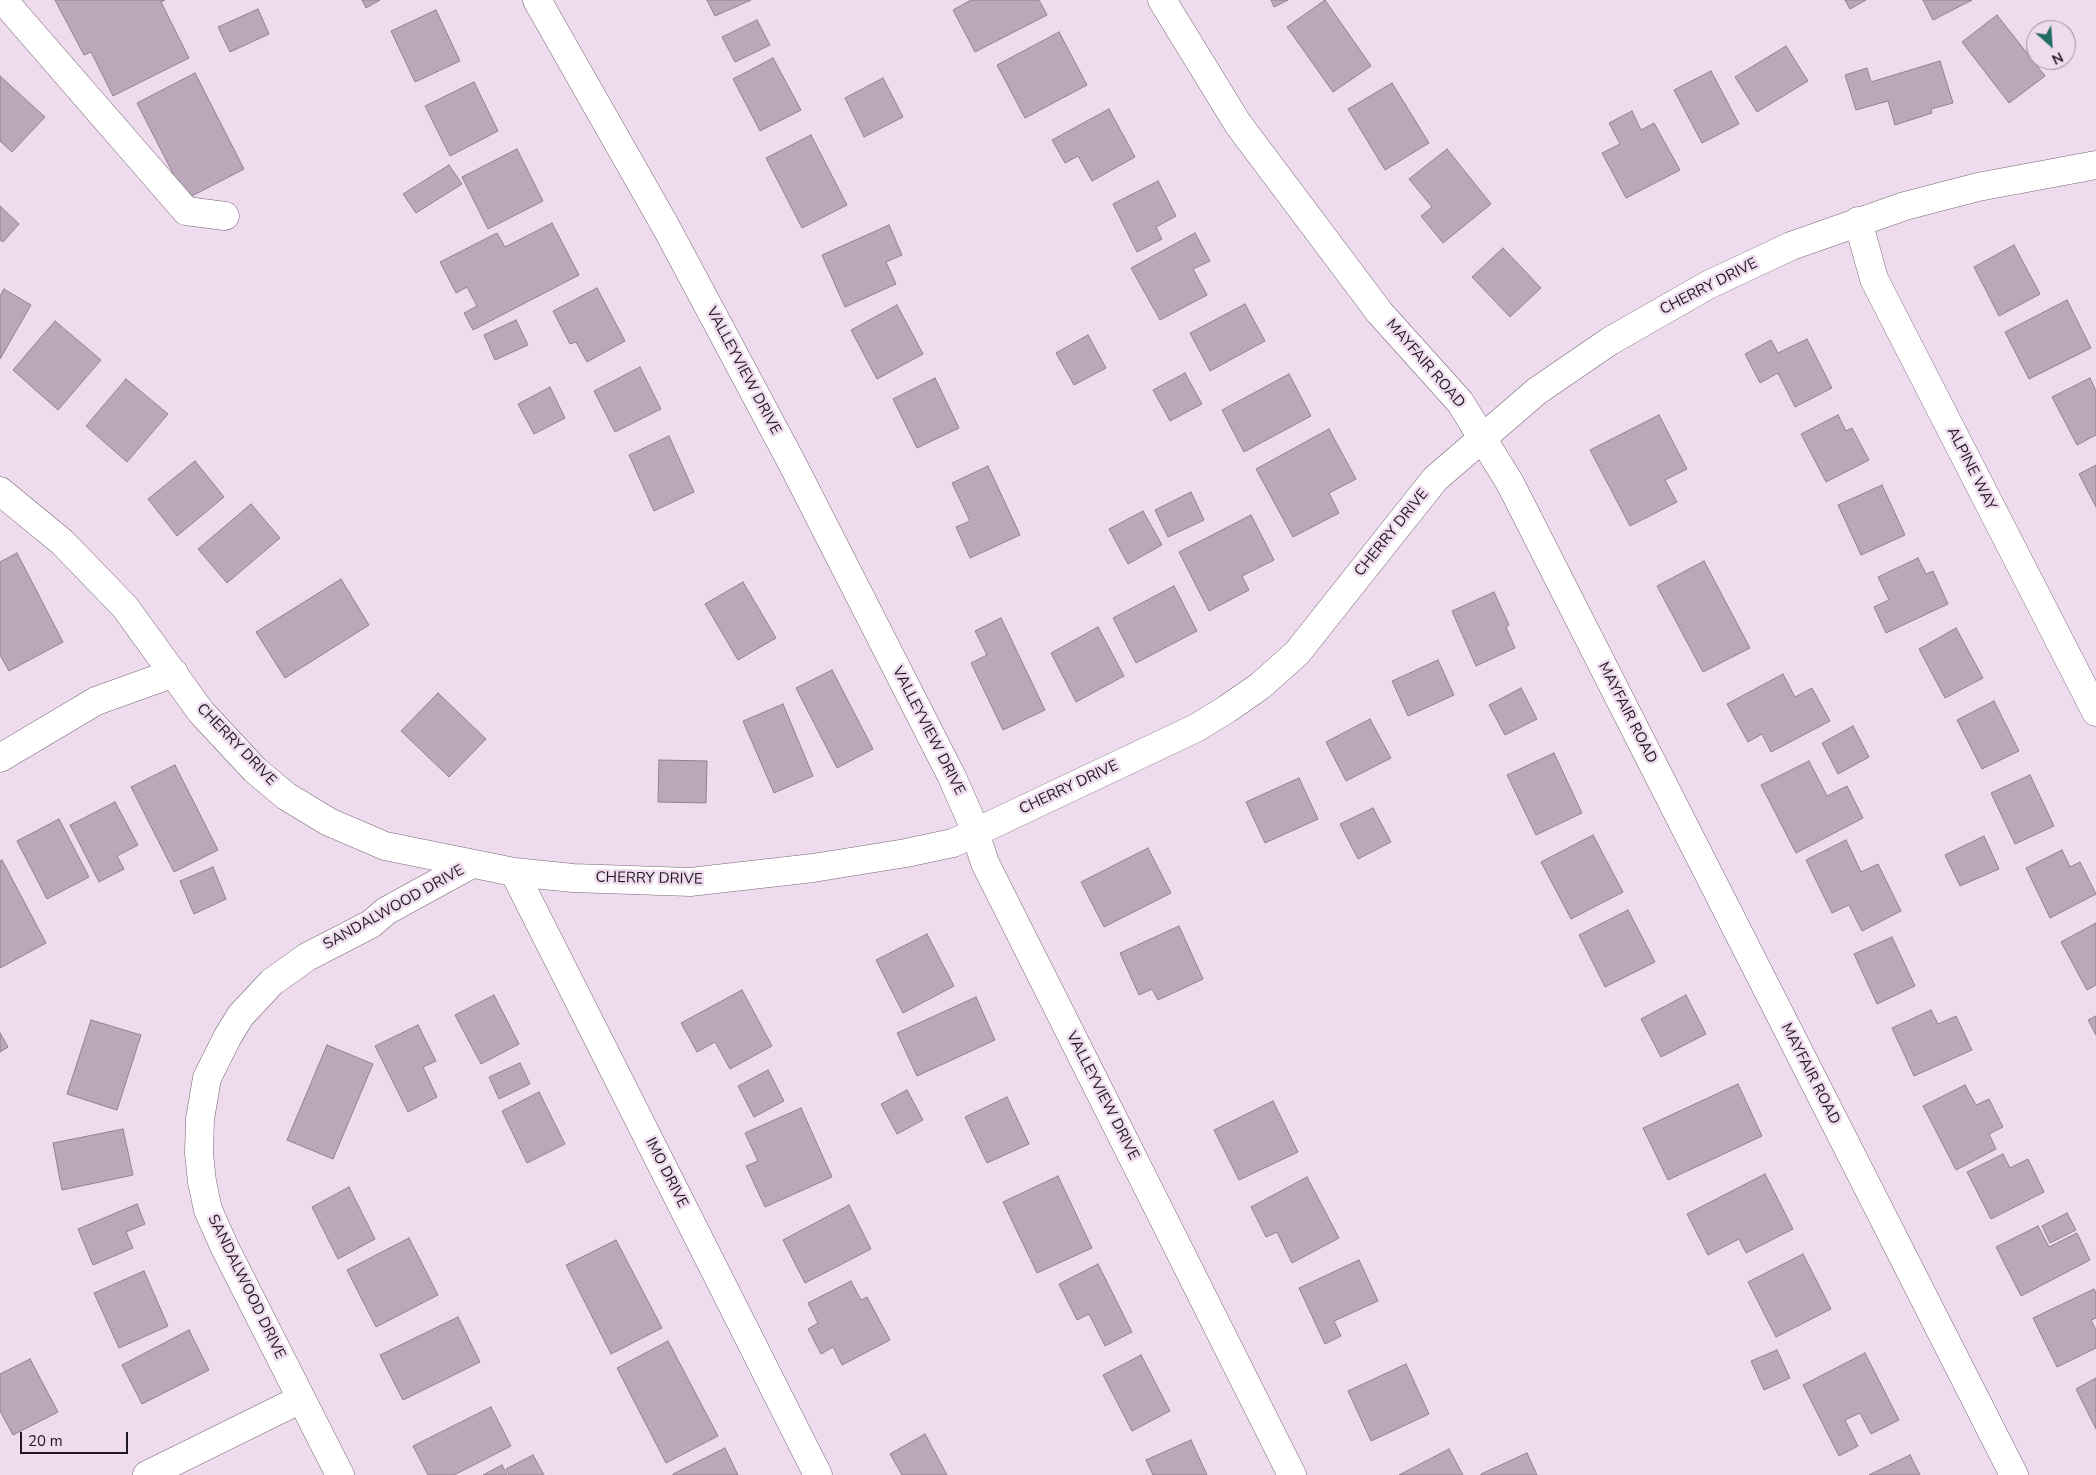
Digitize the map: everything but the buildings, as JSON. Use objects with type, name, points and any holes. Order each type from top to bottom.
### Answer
[{"type":"street","points":[[3,0],[186,211],[225,216]]},
{"type":"street","name":"VALLEYVIEW DRIVE","points":[[537,0],[666,227],[793,465],[952,777],[976,833],[985,863],[1292,1475]]},
{"type":"street","name":"MAYFAIR ROAD","points":[[1162,0],[1238,124],[1380,313],[1460,402],[1510,483],[2014,1475]]},
{"type":"street","name":"CHERRY DRIVE","points":[[0,491],[62,542],[125,607],[201,712],[255,770],[286,796],[328,822],[385,846],[514,872],[573,878],[690,882],[813,868],[906,853],[952,843],[1196,728],[1227,709],[1260,686],[1297,653],[1436,479],[1483,437],[1537,391],[1618,336],[1708,285],[1790,246],[1905,206],[1978,187],[2096,165]]},
{"type":"street","name":"ALPINE WAY","points":[[1858,221],[1874,279],[2096,712]]},
{"type":"street","points":[[0,758],[96,701],[174,673]]},
{"type":"street","name":"SANDALWOOD DRIVE","points":[[340,1475],[300,1399],[208,1210],[199,1154],[200,1119],[208,1078],[228,1036],[241,1015],[272,982],[307,956],[371,924],[386,911],[472,864]]},
{"type":"street","name":"IMO DRIVE","points":[[514,872],[818,1475]]},
{"type":"street","points":[[147,1475],[300,1399]]}]
